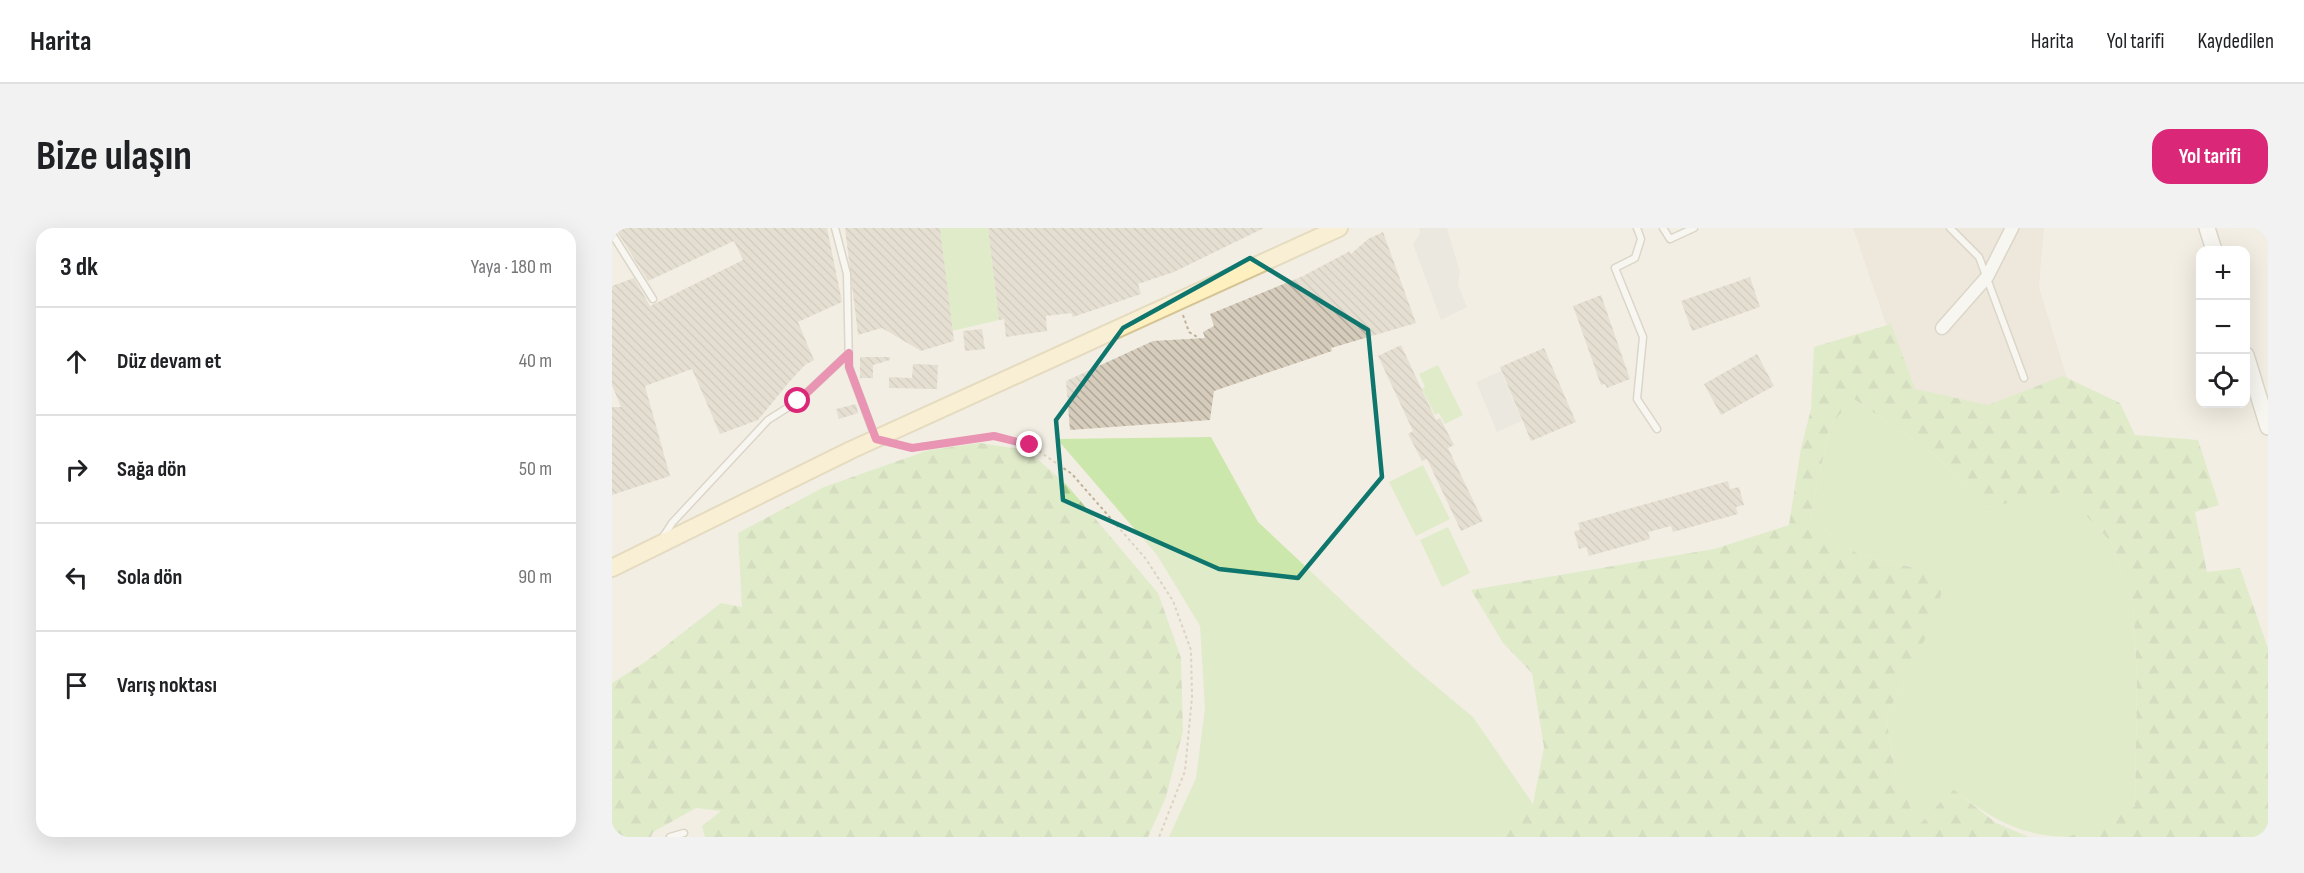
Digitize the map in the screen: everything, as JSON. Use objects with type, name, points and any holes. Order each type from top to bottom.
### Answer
[{"type":"main road","points":[[612,568],[876,439],[1339,228]]},
{"type":"street","points":[[1942,328],[1988,277],[2012,228]]},
{"type":"street","points":[[2207,228],[2213,246]]},
{"type":"street","points":[[2250,368],[2268,427]]},
{"type":"lane","points":[[835,228],[847,274],[849,367],[876,439]]},
{"type":"lane","points":[[1637,228],[1641,239],[1635,258],[1615,268],[1643,337],[1636,399],[1657,429]]},
{"type":"lane","points":[[1664,228],[1670,239],[1694,228]]},
{"type":"lane","points":[[1950,228],[1978,257],[1988,277],[2024,378]]},
{"type":"lane","points":[[612,234],[653,299]]},
{"type":"lane","points":[[659,544],[672,523],[768,420],[798,401],[849,353]]},
{"type":"lane","points":[[670,837],[684,833]]},
{"type":"path","points":[[1179,301],[1189,332],[1199,338]]},
{"type":"path","points":[[876,439],[912,448],[994,436],[1030,445],[1072,474],[1146,559],[1173,601],[1191,650],[1192,697],[1185,771],[1159,837]]},
{"type":"highlighted area","points":[[1250,258],[1368,330],[1382,477],[1298,578],[1219,569],[1063,500],[1056,420],[1123,328]]},
{"type":"shaded area","points":[[1419,228],[1447,228],[1460,272],[1458,285],[1467,307],[1441,320],[1413,244],[1420,233]]},
{"type":"shaded area","points":[[1853,228],[2044,228],[2039,287],[2068,381],[1989,411],[1910,394]]},
{"type":"shaded area","points":[[1501,371],[1522,421],[1497,432],[1476,382]]},
{"type":"green space","points":[[940,228],[988,228],[999,320],[952,331]]},
{"type":"green space","points":[[1891,324],[1915,389],[1988,405],[2063,376],[2120,403],[2135,435],[2198,440],[2219,505],[2195,512],[2207,572],[2240,568],[2268,648],[2268,837],[2068,837],[2135,806],[2137,679],[2133,603],[2111,542],[2064,492],[1983,508],[1939,458],[1854,399],[1830,425],[1810,520],[1858,554],[1911,567],[1944,584],[1933,623],[1886,717],[1895,771],[1918,826],[1953,789],[1996,823],[2029,837],[1503,837],[1533,804],[1544,747],[1532,673],[1503,643],[1471,590],[1714,549],[1789,525],[1801,448],[1811,409],[1814,347]]},
{"type":"green space","points":[[1438,365],[1463,415],[1445,424],[1439,413],[1435,415],[1422,389],[1425,387],[1419,374]]},
{"type":"green space","points":[[1854,399],[1939,458],[1983,508],[2064,491],[2111,542],[2133,603],[2137,679],[2135,806],[2076,835],[2051,836],[2005,823],[1978,808],[1953,789],[1918,827],[1895,771],[1886,717],[1906,677],[1911,567],[1858,554],[1810,520],[1830,425]]},
{"type":"green space","points":[[1211,437],[1258,522],[1413,667],[1473,717],[1533,804],[1503,837],[1169,837],[1196,778],[1205,708],[1200,626],[1157,555],[1057,439]]},
{"type":"green space","points":[[980,443],[1027,450],[1066,484],[1158,593],[1181,658],[1183,731],[1166,797],[1148,837],[705,837],[702,826],[721,811],[696,808],[653,832],[651,837],[612,837],[612,683],[645,662],[721,603],[742,607],[738,533],[824,487],[929,450]]},
{"type":"green space","points":[[1423,465],[1450,519],[1416,536],[1389,482]]},
{"type":"green space","points":[[1448,527],[1470,573],[1442,587],[1420,540]]},
{"type":"building","points":[[615,228],[827,228],[842,302],[798,322],[814,360],[805,365],[790,381],[758,420],[720,434],[692,369],[645,386],[670,476],[612,495],[612,407],[621,407],[612,385],[612,286],[634,278],[650,306],[743,260],[734,241],[648,281]]},
{"type":"building","points":[[845,228],[940,228],[954,341],[921,351],[882,328],[858,335]]},
{"type":"building","points":[[988,228],[1264,228],[1174,272],[1138,284],[1141,294],[1073,317],[1071,313],[1046,316],[1047,331],[1006,337],[1004,319],[999,320]]},
{"type":"building","points":[[1383,232],[1416,323],[1331,348],[1332,351],[1214,391],[1210,420],[1070,430],[1066,381],[1153,341],[1205,338],[1203,332],[1214,326],[1210,314],[1303,276],[1350,251],[1351,254],[1368,239]]},
{"type":"building","points":[[1750,277],[1760,307],[1692,331],[1681,301]]},
{"type":"building","points":[[1601,295],[1630,379],[1607,388],[1605,384],[1601,385],[1573,306]]},
{"type":"building","points":[[982,329],[985,349],[965,351],[963,331]]},
{"type":"building","points":[[1401,345],[1436,420],[1440,418],[1454,445],[1448,448],[1483,521],[1461,531],[1427,459],[1422,461],[1408,434],[1413,431],[1378,356]]},
{"type":"building","points":[[1544,348],[1576,422],[1531,441],[1500,367]]},
{"type":"building","points":[[1757,354],[1774,386],[1721,415],[1704,384]]},
{"type":"building","points":[[860,357],[890,357],[890,360],[873,365],[873,378],[860,378]]},
{"type":"building","points":[[913,364],[938,365],[937,389],[889,388],[889,377],[912,378]]},
{"type":"building","points":[[856,404],[858,413],[839,419],[836,409]]},
{"type":"building","points":[[1728,481],[1730,489],[1739,487],[1744,505],[1736,507],[1738,514],[1673,532],[1671,526],[1648,532],[1650,539],[1589,556],[1586,547],[1579,549],[1574,531],[1580,530],[1578,523]]},
{"type":"route","points":[[798,401],[849,353],[849,367],[876,439],[912,448],[994,436],[1030,445]]}]
